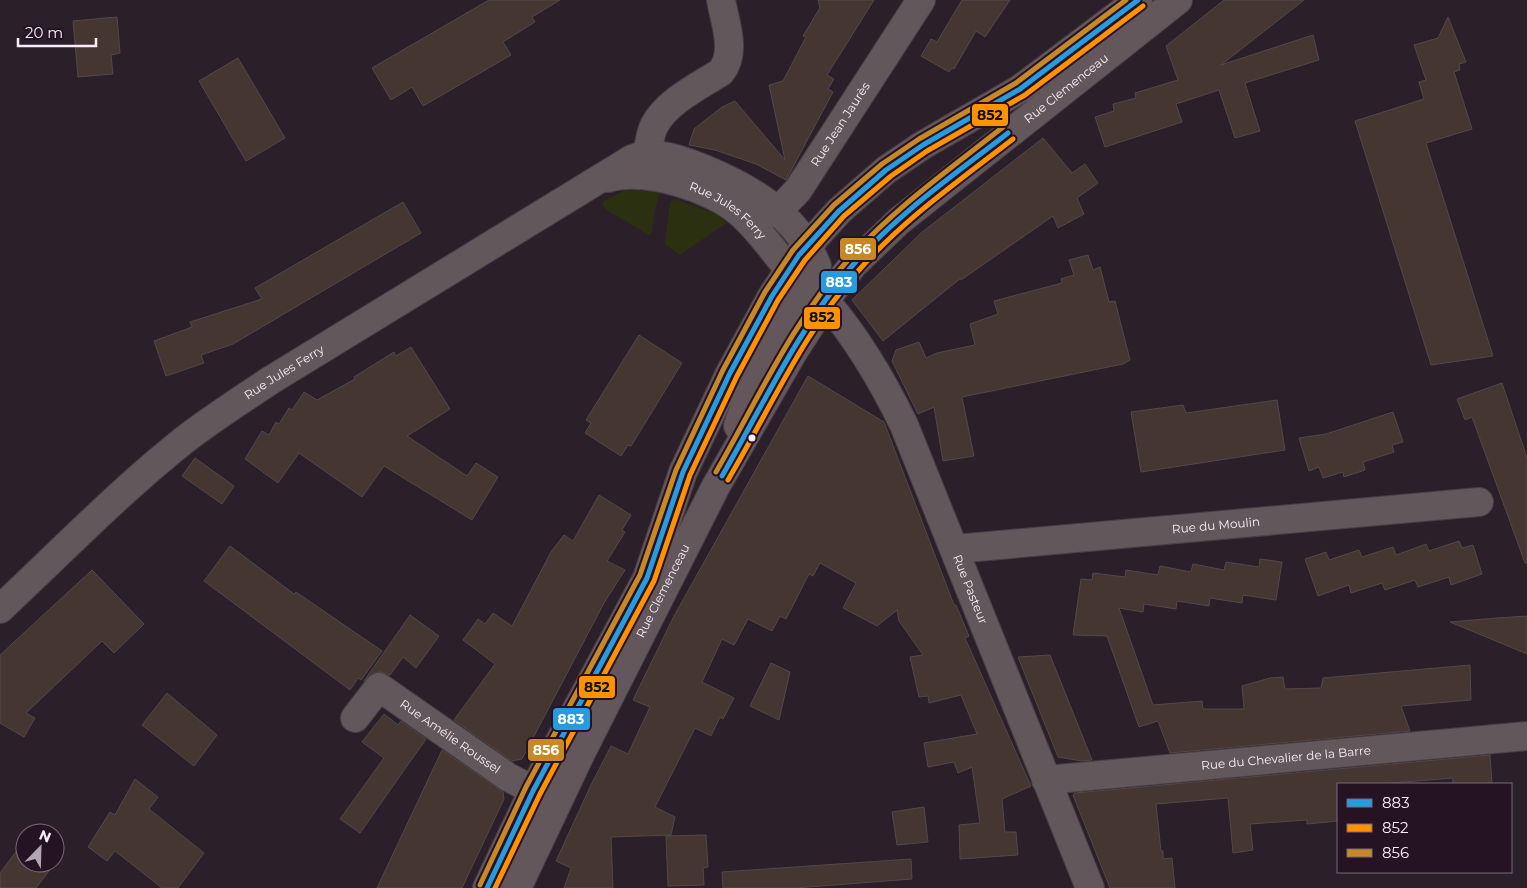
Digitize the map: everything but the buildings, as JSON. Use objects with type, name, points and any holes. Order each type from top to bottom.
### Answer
[{"type":"main road","name":"Rue Clemenceau","points":[[808,244],[839,211],[886,170],[923,145],[1020,89],[1138,0]]},
{"type":"main road","name":"Rue Clemenceau","points":[[487,888],[534,791],[647,578],[700,432],[742,348],[807,286],[853,265],[881,236],[1178,0]]},
{"type":"main road","points":[[807,286],[811,266],[808,244]]},
{"type":"main road","name":"Rue Clemenceau","points":[[518,888],[558,802],[716,486],[753,382],[807,286]]},
{"type":"street","points":[[646,165],[654,126],[661,116],[669,107],[721,72],[727,65],[730,45],[721,0]]},
{"type":"street","name":"Rue Jean Jaurès","points":[[778,211],[798,190],[921,0]]},
{"type":"street","name":"Rue Jules Ferry","points":[[646,165],[679,159],[746,188],[778,211],[808,244]]},
{"type":"street","name":"Rue Jules Ferry","points":[[0,609],[182,441],[224,411],[279,375],[602,180],[626,162],[646,165],[706,193],[738,211],[807,286]]},
{"type":"street","points":[[738,211],[757,216],[778,211]]},
{"type":"street","name":"Rue Pasteur","points":[[807,286],[872,366],[894,404],[955,549],[1090,888]]},
{"type":"street","name":"Rue du Moulin","points":[[955,549],[1479,502]]},
{"type":"street","name":"Rue Amélie Roussel","points":[[355,718],[379,687],[508,777],[558,802]]},
{"type":"street","name":"Rue du Chevalier de la Barre","points":[[1046,780],[1527,736]]},
{"type":"green space","points":[[628,189],[660,192],[655,209],[652,232],[649,235],[605,209],[602,202]]},
{"type":"green space","points":[[675,199],[720,216],[726,223],[680,255],[665,244],[670,202]]},
{"type":"transit line","name":"856","points":[[480,885],[526,787],[640,575],[676,470],[723,370],[765,292],[793,250],[834,205],[882,164],[919,139],[1016,83],[1126,0]]},
{"type":"transit line","name":"883","points":[[487,888],[533,791],[647,578],[683,472],[730,373],[772,296],[799,255],[839,211],[886,170],[923,145],[1020,89],[1138,0]]},
{"type":"transit line","name":"852","points":[[495,888],[540,794],[654,581],[690,475],[737,376],[778,300],[805,260],[844,216],[891,176],[927,151],[1025,95],[1143,6]]},
{"type":"transit line","name":"856","points":[[716,472],[792,336],[828,284],[865,241],[922,190],[1003,127]]},
{"type":"transit line","name":"883","points":[[722,476],[798,341],[852,266],[869,247],[907,212],[1008,133]]},
{"type":"transit line","name":"852","points":[[728,480],[804,345],[839,294],[859,270],[876,251],[914,217],[1013,139]]}]
